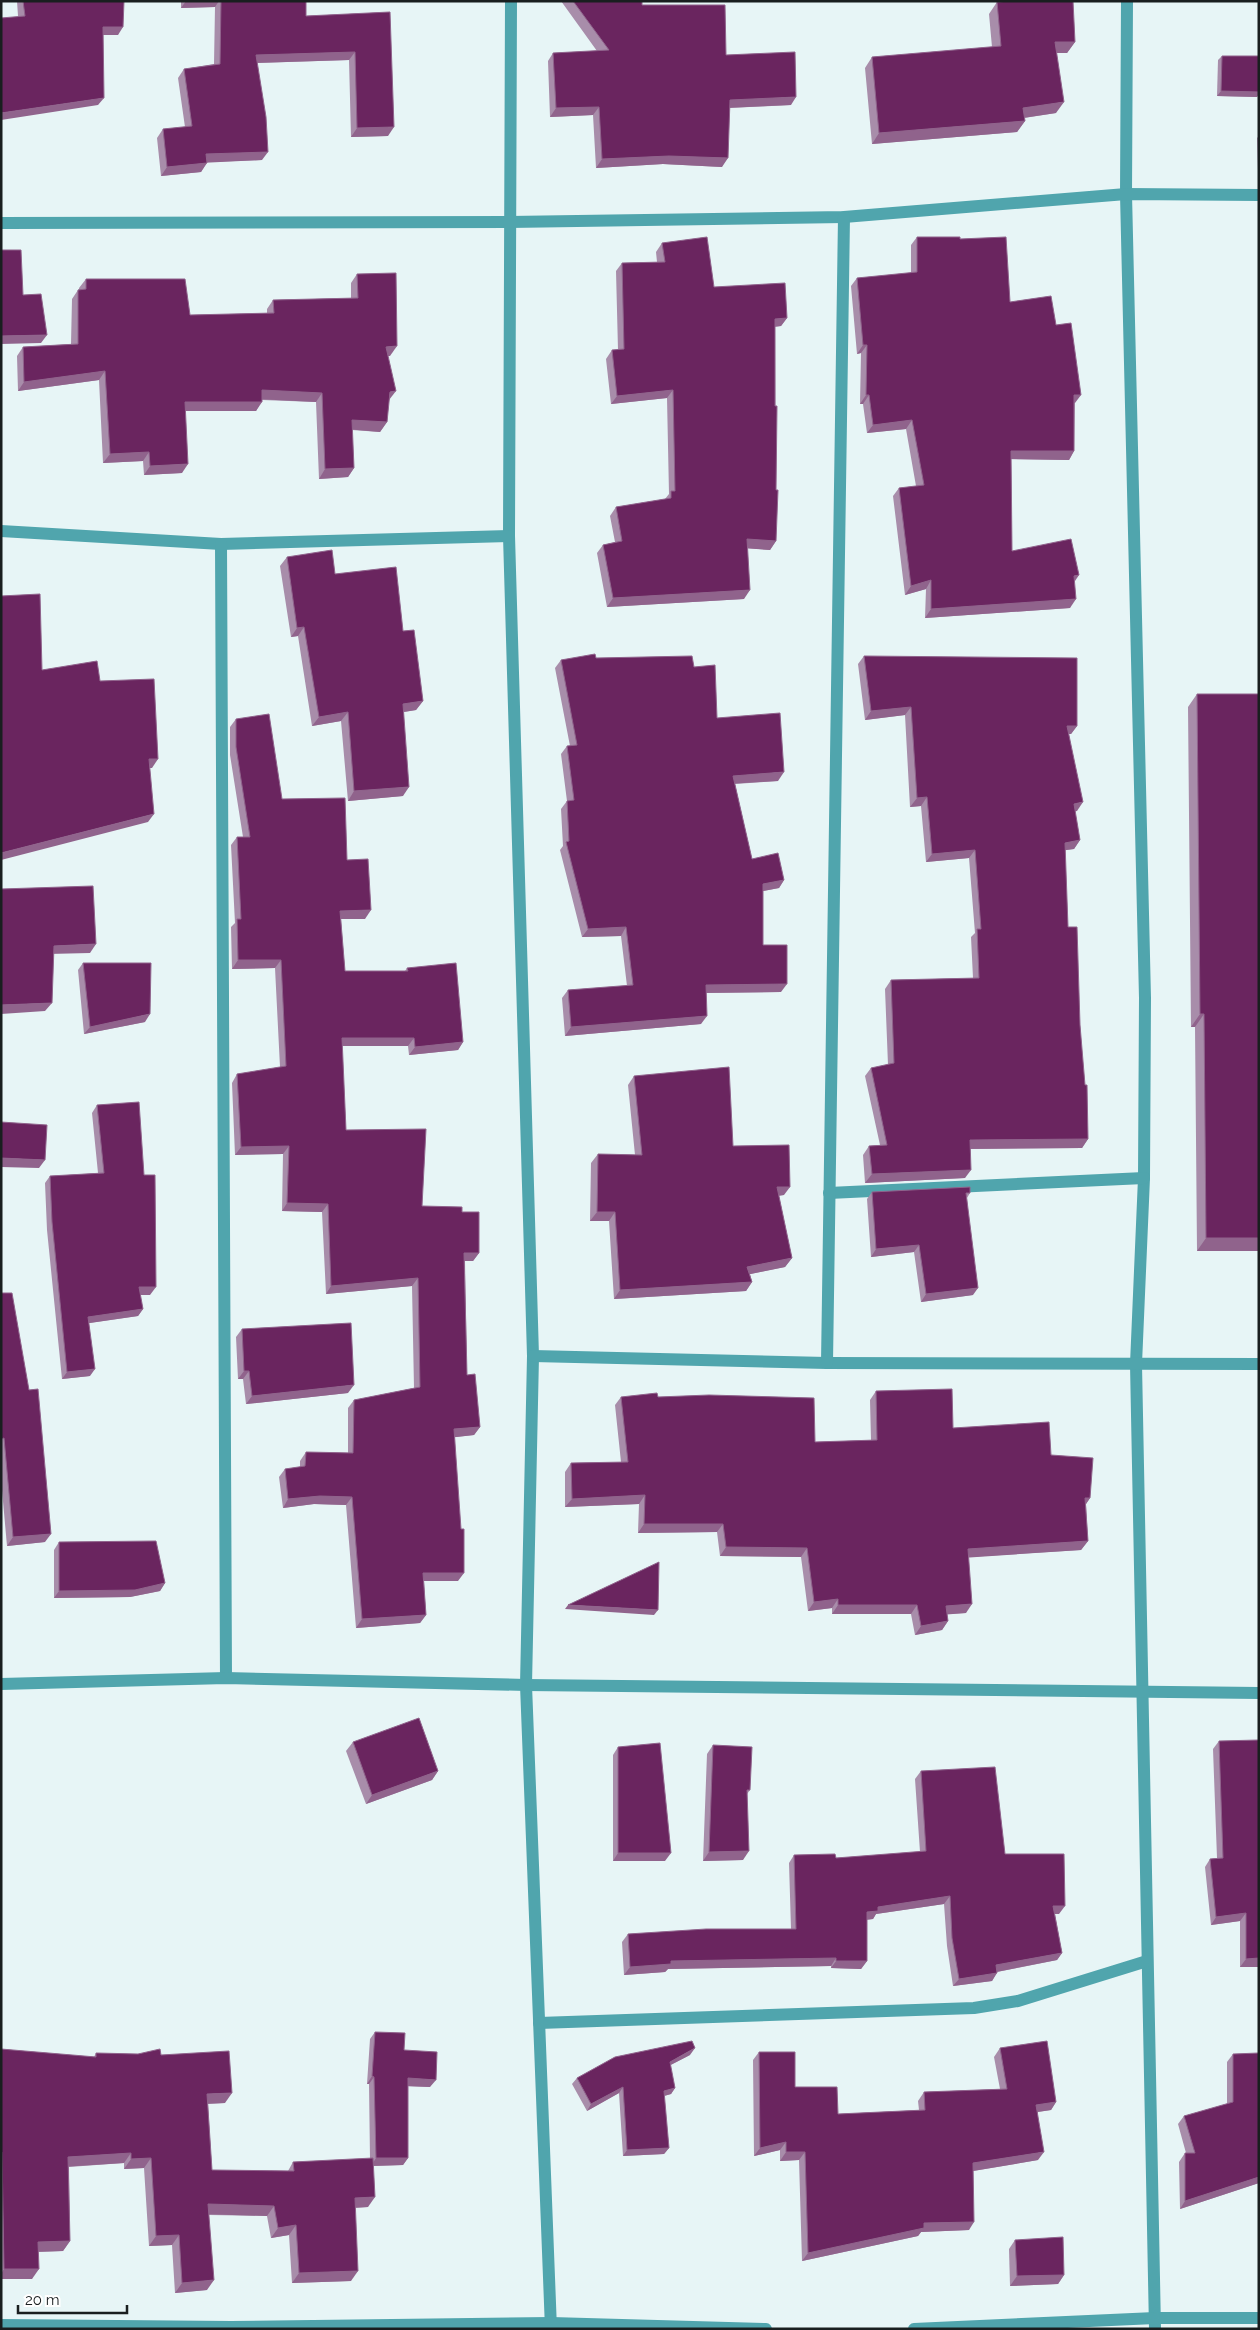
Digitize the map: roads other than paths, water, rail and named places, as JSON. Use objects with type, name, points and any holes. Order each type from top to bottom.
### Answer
[{"type":"street","points":[[511,1],[509,536],[533,1356],[526,1685],[551,2326]]},
{"type":"street","points":[[1127,1],[1126,194],[1146,998],[1144,1178],[1136,1364],[1155,2323]]},
{"type":"street","points":[[1,223],[509,222],[844,217],[1126,194],[1259,195]]},
{"type":"street","points":[[827,1364],[844,217]]},
{"type":"street","points":[[1,531],[221,544],[509,536]]},
{"type":"street","points":[[221,544],[226,1678]]},
{"type":"street","points":[[830,1193],[1144,1178]]},
{"type":"street","points":[[533,1356],[827,1364],[1259,1364]]},
{"type":"street","points":[[1,1684],[226,1678],[526,1685],[1259,1693]]},
{"type":"street","points":[[539,2022],[974,2008],[1018,2000],[1147,1961]]},
{"type":"street","points":[[914,2329],[1155,2323],[1259,2318]]},
{"type":"street","points":[[1,2325],[231,2328],[551,2326],[766,2329]]}]
